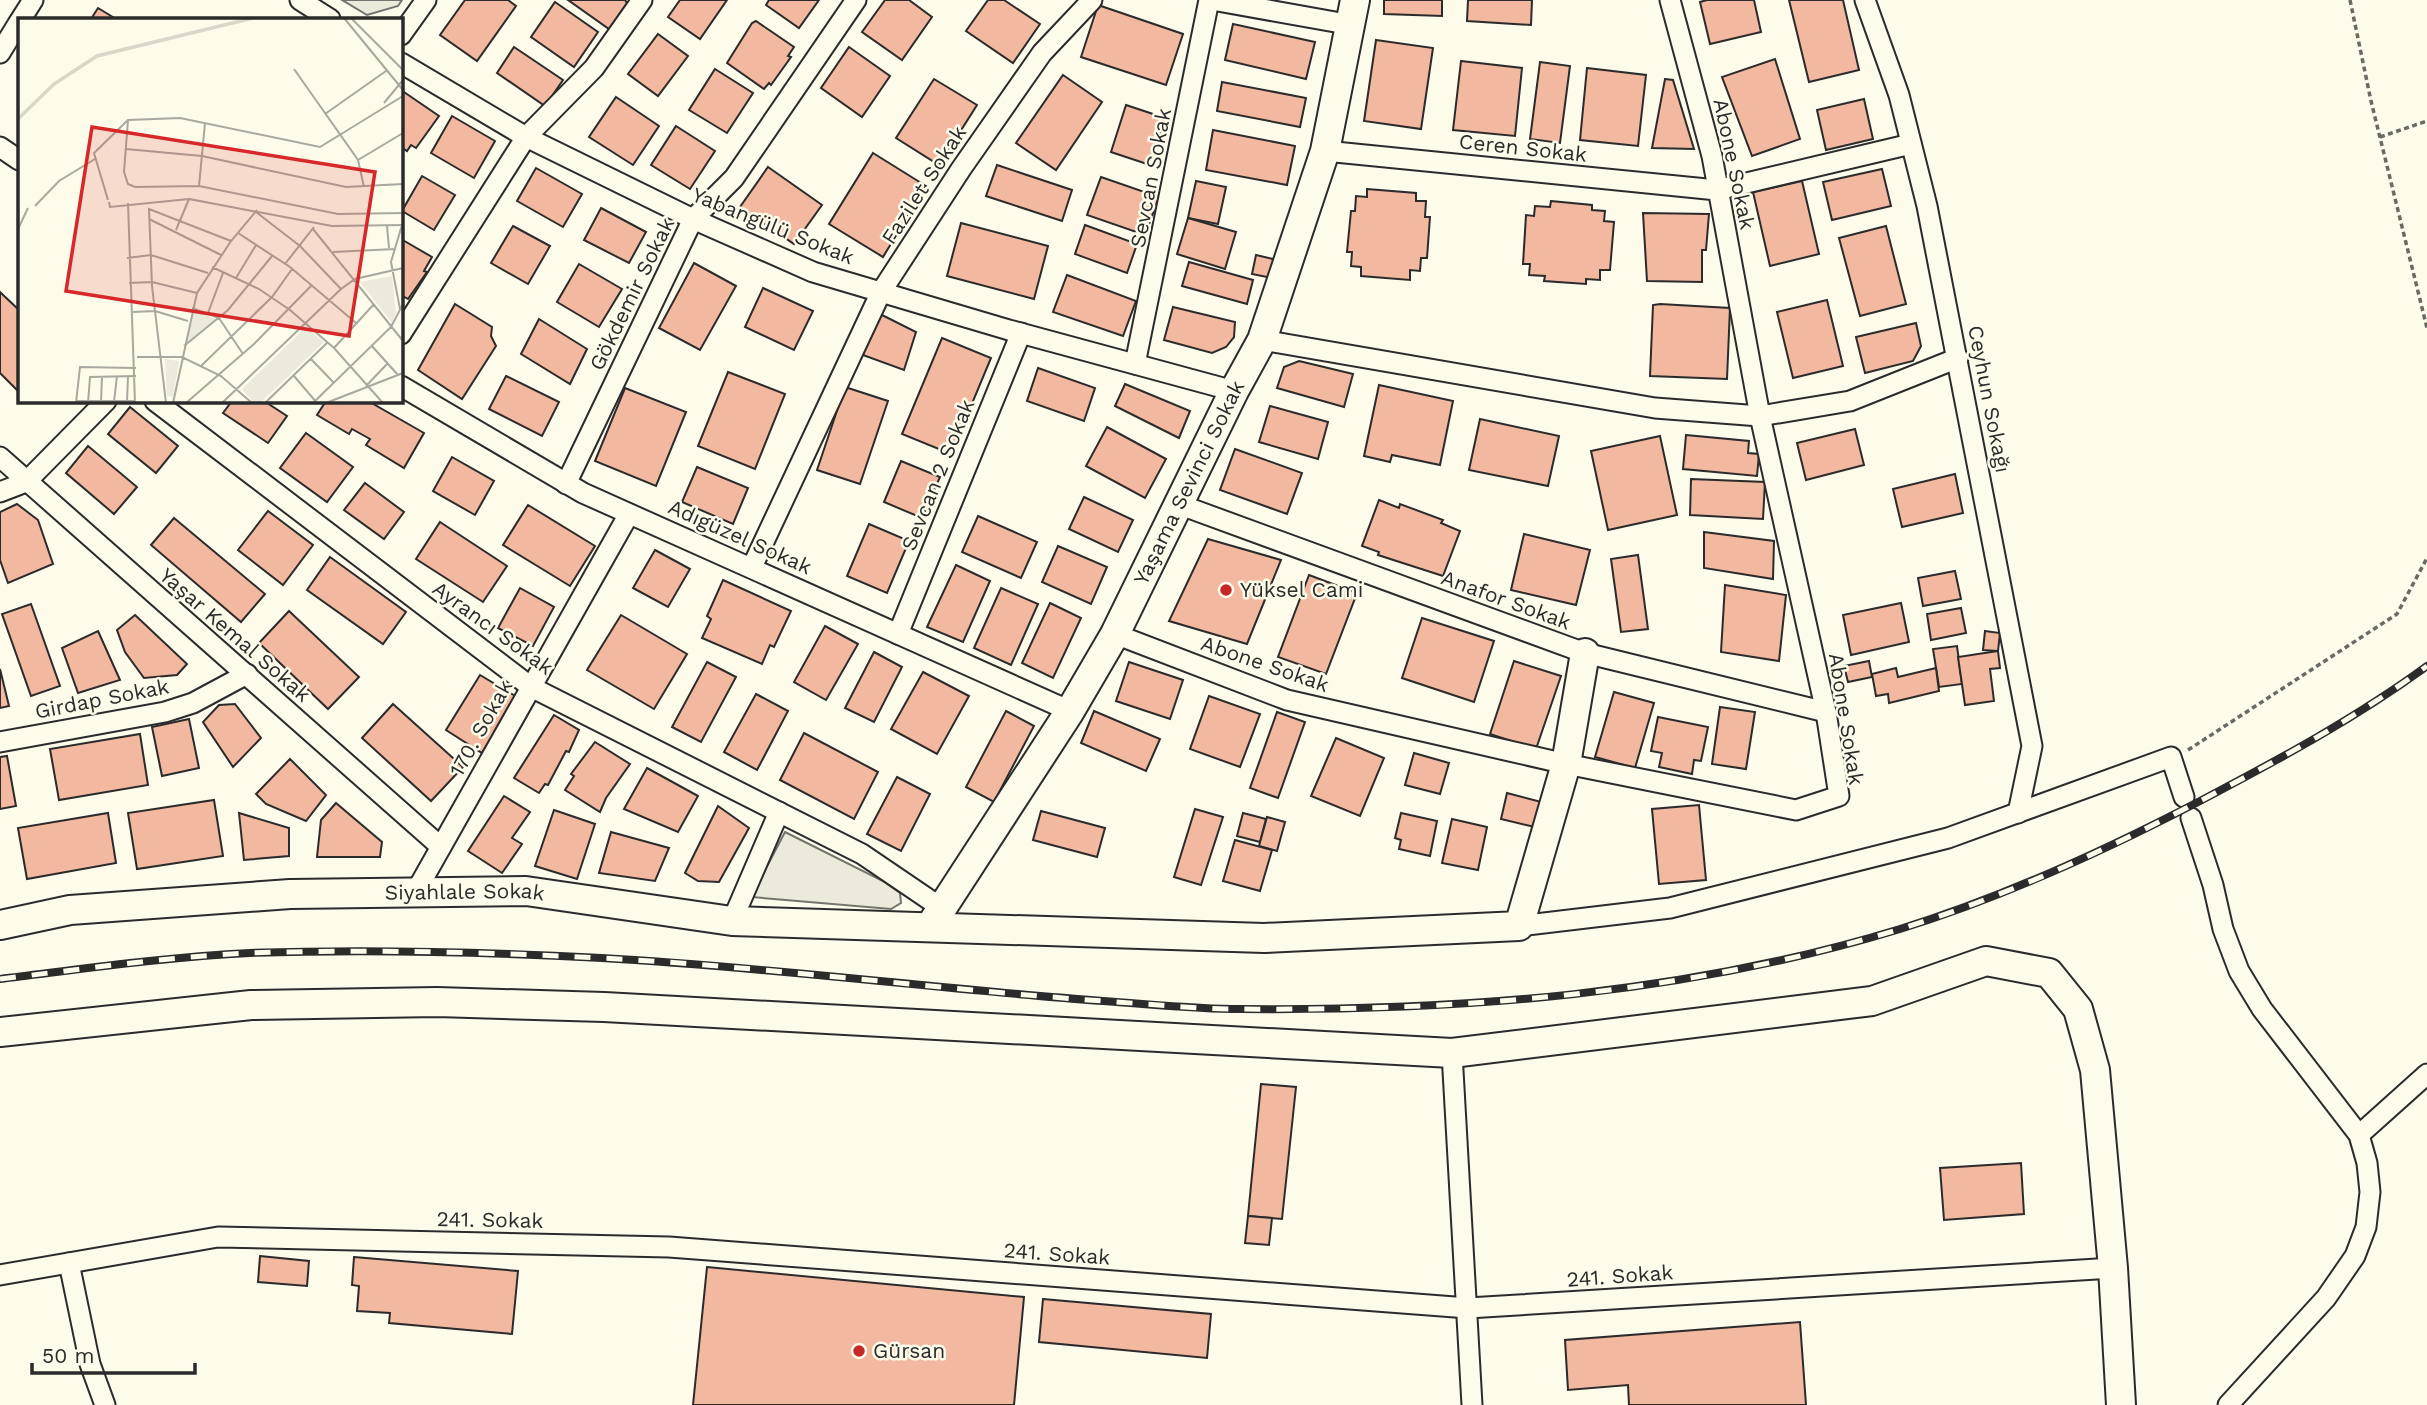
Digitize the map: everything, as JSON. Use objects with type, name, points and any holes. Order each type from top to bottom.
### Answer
[{"type":"street","points":[[22,18],[33,0]]},
{"type":"street","points":[[300,0],[328,18]]},
{"type":"street","points":[[402,34],[426,0]]},
{"type":"street","points":[[402,332],[526,137],[594,68],[642,0]]},
{"type":"street","name":"Gökdemir Sokak","points":[[566,484],[693,219],[734,178],[856,0]]},
{"type":"street","name":"Fazilet Sokak","points":[[752,567],[881,292],[961,169],[1042,53],[1092,0]]},
{"type":"street","points":[[1210,0],[1353,13]]},
{"type":"street","name":"Sevcan Sokak","points":[[1135,364],[1210,0]]},
{"type":"street","name":"Abone Sokak","points":[[1115,634],[1287,700],[1566,764],[1796,810],[1839,796],[1826,712],[1760,415],[1712,156],[1670,0]]},
{"type":"street","name":"Ceyhun Sokağı","points":[[1865,0],[1899,95],[1911,144],[1958,358],[2032,746],[2018,813]]},
{"type":"street","name":"Yaşama Sevinci Sokak","points":[[937,917],[1070,711],[1115,634],[1234,391],[1262,340],[1325,151],[1353,13]]},
{"type":"street","points":[[0,53],[18,24]]},
{"type":"street","name":"Yabangülü Sokak","points":[[402,64],[526,137],[693,219],[813,272],[1021,333],[1234,391]]},
{"type":"street","name":"Ceren Sokak","points":[[1325,151],[1717,190],[1911,144]]},
{"type":"street","points":[[0,147],[18,159]]},
{"type":"street","name":"Sevcan 2 Sokak","points":[[898,634],[1021,333]]},
{"type":"street","points":[[1262,340],[1655,408],[1760,415],[1850,401],[1958,358]]},
{"type":"street","name":"Adıgüzel Sokak","points":[[402,387],[566,484],[1070,711]]},
{"type":"street","points":[[0,492],[26,482],[105,402]]},
{"type":"street","name":"Ayrancı Sokak","points":[[156,402],[531,687],[862,854],[937,917]]},
{"type":"street","name":"Yaşar Kemal Sokak","points":[[0,457],[441,847]]},
{"type":"street","name":"Anafor Sokak","points":[[1178,503],[1585,653],[1826,712]]},
{"type":"street","name":"170. Sokak","points":[[415,893],[629,514]]},
{"type":"street","points":[[1585,653],[1566,764],[1519,926],[1670,908],[1948,838],[2171,757],[2184,797]]},
{"type":"street","name":"Girdap Sokak","points":[[0,742],[165,712],[193,703],[247,674]]},
{"type":"street","points":[[732,921],[779,812]]},
{"type":"street","points":[[2190,818],[2213,885],[2223,929],[2239,971],[2262,1009],[2359,1136],[2367,1163],[2370,1192],[2366,1227],[2355,1256],[2326,1298],[2228,1405]]},
{"type":"street","name":"Siyahlale Sokak","points":[[0,925],[70,910],[290,894],[526,891],[732,921],[937,917],[1264,938],[1519,926]]},
{"type":"street","points":[[0,1032],[251,1005],[436,1002],[604,1007],[1452,1053],[1872,1001],[1986,961],[2049,973],[2078,1009],[2095,1070],[2113,1268],[2121,1405]]},
{"type":"street","points":[[1452,1053],[1472,1405]]},
{"type":"street","points":[[2359,1136],[2427,1074]]},
{"type":"street","name":"241. Sokak","points":[[0,1275],[218,1237],[669,1247],[1468,1308],[2113,1268]]},
{"type":"street","points":[[69,1263],[90,1364],[105,1405]]},
{"type":"path","points":[[2350,0],[2380,138],[2427,328]]},
{"type":"path","points":[[2380,138],[2427,121]]},
{"type":"path","points":[[2171,757],[2192,749],[2397,614],[2427,558]]},
{"type":"shaded area","points":[[342,0],[402,0],[398,6],[367,15]]},
{"type":"shaded area","points":[[785,832],[883,881],[900,893],[901,903],[891,909],[751,897]]},
{"type":"building","points":[[465,0],[508,0],[516,6],[477,61],[440,35]]},
{"type":"building","points":[[568,0],[625,0],[627,3],[609,29]]},
{"type":"building","points":[[680,0],[727,0],[700,39],[668,17]]},
{"type":"building","points":[[769,0],[819,0],[799,28],[766,5]]},
{"type":"building","points":[[885,0],[909,0],[932,17],[902,60],[862,32]]},
{"type":"building","points":[[988,0],[1004,0],[1040,24],[1013,63],[966,31]]},
{"type":"building","points":[[1384,0],[1442,0],[1442,16],[1384,14]]},
{"type":"building","points":[[1468,0],[1532,0],[1531,25],[1467,21]]},
{"type":"building","points":[[1754,0],[1761,32],[1710,44],[1700,2]]},
{"type":"building","points":[[1789,0],[1843,0],[1859,70],[1809,82]]},
{"type":"building","points":[[555,2],[598,32],[574,67],[531,37]]},
{"type":"building","points":[[1098,5],[1183,34],[1166,85],[1081,57]]},
{"type":"building","points":[[98,8],[114,18],[92,18]]},
{"type":"building","points":[[756,21],[794,47],[788,56],[791,57],[771,85],[769,83],[764,89],[727,63],[752,23]]},
{"type":"building","points":[[1233,24],[1315,42],[1306,79],[1225,60]]},
{"type":"building","points":[[658,34],[688,56],[658,96],[628,74]]},
{"type":"building","points":[[1376,40],[1433,48],[1421,129],[1364,121]]},
{"type":"building","points":[[514,47],[563,80],[545,106],[497,73]]},
{"type":"building","points":[[849,47],[890,76],[862,117],[821,88]]},
{"type":"building","points":[[1775,59],[1800,139],[1752,156],[1722,77]]},
{"type":"building","points":[[1461,61],[1522,68],[1515,136],[1453,130]]},
{"type":"building","points":[[1540,62],[1570,66],[1560,143],[1530,139]]},
{"type":"building","points":[[1587,68],[1646,75],[1638,146],[1580,140]]},
{"type":"building","points":[[715,69],[753,93],[727,133],[689,110]]},
{"type":"building","points":[[1063,75],[1102,102],[1056,170],[1016,143]]},
{"type":"building","points":[[934,79],[977,105],[939,165],[896,138]]},
{"type":"building","points":[[1665,79],[1673,80],[1694,149],[1652,148]]},
{"type":"building","points":[[1222,82],[1306,98],[1300,127],[1217,111]]},
{"type":"building","points":[[402,91],[439,116],[416,148],[411,145],[407,151],[402,148]]},
{"type":"building","points":[[616,97],[659,126],[633,165],[589,137]]},
{"type":"building","points":[[1864,99],[1873,139],[1826,150],[1817,110]]},
{"type":"building","points":[[1126,105],[1165,118],[1150,165],[1111,152]]},
{"type":"building","points":[[452,116],[495,141],[474,178],[431,153]]},
{"type":"building","points":[[676,126],[715,151],[690,189],[651,165]]},
{"type":"building","points":[[1213,130],[1295,146],[1287,185],[1206,170]]},
{"type":"building","points":[[873,153],[926,186],[883,257],[829,224]]},
{"type":"building","points":[[997,165],[1072,190],[1062,221],[986,196]]},
{"type":"building","points":[[768,167],[822,205],[794,244],[740,207]]},
{"type":"building","points":[[536,168],[582,194],[563,227],[517,201]]},
{"type":"building","points":[[1882,169],[1891,206],[1832,220],[1823,182]]},
{"type":"building","points":[[422,176],[455,195],[434,230],[402,211]]},
{"type":"building","points":[[1101,177],[1159,197],[1145,235],[1087,215]]},
{"type":"building","points":[[1196,181],[1226,187],[1218,224],[1188,218]]},
{"type":"building","points":[[1802,181],[1819,254],[1770,266],[1753,192]]},
{"type":"building","points":[[1367,189],[1416,193],[1416,201],[1426,201],[1425,217],[1430,217],[1427,258],[1421,258],[1420,271],[1410,270],[1410,280],[1361,276],[1361,267],[1351,266],[1352,252],[1347,252],[1351,211],[1355,211],[1356,196],[1367,197]]},
{"type":"building","points":[[1551,201],[1592,205],[1592,210],[1605,211],[1604,221],[1614,222],[1610,270],[1600,270],[1600,280],[1586,279],[1586,284],[1544,281],[1545,276],[1529,275],[1530,264],[1523,264],[1526,215],[1534,216],[1535,206],[1550,207]]},
{"type":"building","points":[[601,208],[646,232],[629,263],[584,240]]},
{"type":"building","points":[[1643,213],[1709,214],[1706,250],[1702,250],[1702,282],[1647,281]]},
{"type":"building","points":[[1188,218],[1236,232],[1225,269],[1177,254]]},
{"type":"building","points":[[961,223],[1048,246],[1034,299],[947,276]]},
{"type":"building","points":[[1085,225],[1137,244],[1127,273],[1075,254]]},
{"type":"building","points":[[513,226],[550,246],[528,284],[491,263]]},
{"type":"building","points":[[1886,226],[1906,304],[1860,316],[1839,238]]},
{"type":"building","points":[[402,240],[432,257],[424,271],[427,272],[408,299],[402,296]]},
{"type":"building","points":[[1256,255],[1281,261],[1277,279],[1252,274]]},
{"type":"building","points":[[1189,262],[1253,280],[1247,304],[1182,286]]},
{"type":"building","points":[[694,263],[736,286],[700,350],[659,328]]},
{"type":"building","points":[[579,264],[622,289],[599,327],[557,302]]},
{"type":"building","points":[[1067,275],[1136,301],[1123,336],[1053,312]]},
{"type":"building","points":[[763,288],[813,311],[794,350],[745,327]]},
{"type":"building","points":[[0,292],[18,309],[18,391],[0,373]]},
{"type":"building","points":[[1827,300],[1843,366],[1793,378],[1777,312]]},
{"type":"building","points":[[455,304],[492,327],[491,336],[496,346],[462,399],[418,370]]},
{"type":"building","points":[[1653,305],[1730,308],[1727,379],[1650,376]]},
{"type":"building","points":[[1173,307],[1235,322],[1234,337],[1226,347],[1212,353],[1164,340]]},
{"type":"building","points":[[882,315],[916,332],[904,370],[860,354],[874,321]]},
{"type":"building","points":[[539,319],[587,349],[570,384],[521,354]]},
{"type":"building","points":[[1916,323],[1921,346],[1913,361],[1865,373],[1856,337]]},
{"type":"building","points":[[942,338],[991,358],[951,454],[902,434]]},
{"type":"building","points":[[1299,361],[1353,374],[1344,407],[1277,388],[1284,367]]},
{"type":"building","points":[[1038,368],[1095,388],[1084,421],[1027,401]]},
{"type":"building","points":[[728,372],[785,394],[755,469],[698,446]]},
{"type":"building","points":[[506,376],[559,402],[542,436],[489,409]]},
{"type":"building","points":[[1125,384],[1190,411],[1179,438],[1115,406]]},
{"type":"building","points":[[1379,385],[1453,401],[1440,465],[1392,455],[1390,462],[1364,456]]},
{"type":"building","points":[[845,387],[888,401],[860,484],[817,470]]},
{"type":"building","points":[[625,388],[686,412],[656,486],[595,461]]},
{"type":"building","points":[[231,402],[266,402],[287,416],[268,443],[223,413]]},
{"type":"building","points":[[325,402],[370,402],[424,433],[404,468],[366,445],[370,439],[352,429],[349,434],[317,415]]},
{"type":"building","points":[[1270,406],[1328,422],[1318,459],[1259,442]]},
{"type":"building","points":[[130,407],[178,446],[156,473],[108,434]]},
{"type":"building","points":[[1480,419],[1559,436],[1548,486],[1469,470]]},
{"type":"building","points":[[1107,427],[1166,459],[1145,498],[1086,466]]},
{"type":"building","points":[[1855,429],[1864,465],[1806,480],[1797,443]]},
{"type":"building","points":[[306,433],[353,467],[327,502],[280,468]]},
{"type":"building","points":[[1686,435],[1749,441],[1748,453],[1759,454],[1757,476],[1683,469]]},
{"type":"building","points":[[1660,436],[1677,515],[1608,530],[1591,451]]},
{"type":"building","points":[[88,446],[137,487],[114,514],[66,473]]},
{"type":"building","points":[[1235,449],[1302,473],[1287,514],[1220,490]]},
{"type":"building","points":[[452,457],[494,481],[475,515],[433,491]]},
{"type":"building","points":[[901,461],[940,477],[922,518],[884,502]]},
{"type":"building","points":[[697,467],[748,488],[733,524],[682,502]]},
{"type":"building","points":[[1955,474],[1963,513],[1902,527],[1893,489]]},
{"type":"building","points":[[1691,479],[1765,482],[1763,519],[1690,515]]},
{"type":"building","points":[[365,483],[404,512],[384,539],[344,510]]},
{"type":"building","points":[[1084,497],[1133,520],[1118,552],[1069,529]]},
{"type":"building","points":[[1379,500],[1399,508],[1400,504],[1443,520],[1441,523],[1460,531],[1443,576],[1378,555],[1379,552],[1362,546]]},
{"type":"building","points":[[17,504],[38,520],[53,564],[8,583],[0,560],[0,512]]},
{"type":"building","points":[[528,505],[595,546],[570,586],[503,545]]},
{"type":"building","points":[[268,511],[313,545],[283,585],[238,550]]},
{"type":"building","points":[[978,516],[1037,542],[1021,578],[962,552]]},
{"type":"building","points":[[174,518],[265,594],[241,622],[151,545]]},
{"type":"building","points":[[440,522],[507,566],[483,602],[416,559]]},
{"type":"building","points":[[869,524],[909,541],[887,593],[847,576]]},
{"type":"building","points":[[1704,532],[1774,541],[1773,579],[1704,568]]},
{"type":"building","points":[[1524,534],[1590,550],[1576,605],[1511,590]]},
{"type":"building","name":"Yüksel Cami","points":[[1208,539],[1281,560],[1247,644],[1169,621]]},
{"type":"building","points":[[1058,546],[1107,567],[1091,604],[1042,582]]},
{"type":"building","points":[[655,550],[690,569],[668,607],[633,588]]},
{"type":"building","points":[[1638,555],[1648,629],[1621,632],[1611,559]]},
{"type":"building","points":[[330,557],[406,612],[383,644],[307,590]]},
{"type":"building","points":[[956,565],[990,581],[963,642],[927,627]]},
{"type":"building","points":[[1955,571],[1961,599],[1923,606],[1918,578]]},
{"type":"building","points":[[1309,575],[1357,593],[1326,674],[1278,657]]},
{"type":"building","points":[[723,580],[791,611],[774,647],[770,645],[762,664],[702,638],[711,619],[707,616]]},
{"type":"building","points":[[1725,585],[1786,595],[1779,661],[1721,652]]},
{"type":"building","points":[[520,588],[554,607],[533,646],[498,628]]},
{"type":"building","points":[[1001,588],[1038,604],[1011,665],[974,648]]},
{"type":"building","points":[[1050,603],[1081,618],[1053,678],[1022,663]]},
{"type":"building","points":[[1901,603],[1909,642],[1851,655],[1843,615]]},
{"type":"building","points":[[31,604],[60,686],[31,696],[2,614]]},
{"type":"building","points":[[1961,608],[1966,633],[1931,640],[1927,614]]},
{"type":"building","points":[[289,611],[359,677],[328,709],[259,643]]},
{"type":"building","points":[[135,615],[187,664],[177,675],[144,678],[125,652],[117,630]]},
{"type":"building","points":[[621,615],[687,654],[654,709],[587,670]]},
{"type":"building","points":[[1422,618],[1494,641],[1474,702],[1402,678]]},
{"type":"building","points":[[825,626],[858,644],[826,700],[794,682]]},
{"type":"building","points":[[98,631],[120,680],[78,693],[62,648]]},
{"type":"building","points":[[1985,631],[2000,633],[1998,651],[1983,650]]},
{"type":"building","points":[[1957,646],[1962,684],[1939,687],[1933,649]]},
{"type":"building","points":[[1998,651],[2000,668],[1990,669],[1994,701],[1965,705],[1958,657]]},
{"type":"building","points":[[874,652],[902,667],[874,722],[845,708]]},
{"type":"building","points":[[1514,661],[1561,676],[1536,749],[1490,734]]},
{"type":"building","points":[[1869,661],[1872,677],[1848,682],[1844,666]]},
{"type":"building","points":[[707,662],[736,677],[701,742],[672,727]]},
{"type":"building","points":[[1129,662],[1183,680],[1170,719],[1116,701]]},
{"type":"building","points":[[1896,668],[1898,677],[1936,668],[1939,691],[1889,703],[1888,694],[1876,696],[1872,674]]},
{"type":"building","points":[[0,669],[9,706],[0,708]]},
{"type":"building","points":[[923,672],[969,696],[937,754],[891,729]]},
{"type":"building","points":[[480,675],[517,697],[482,753],[446,730]]},
{"type":"building","points":[[1614,692],[1654,703],[1635,768],[1595,757]]},
{"type":"building","points":[[756,694],[788,711],[757,770],[724,752]]},
{"type":"building","points":[[1209,696],[1260,714],[1240,767],[1190,749]]},
{"type":"building","points":[[235,704],[261,738],[233,767],[203,722],[219,705]]},
{"type":"building","points":[[393,704],[463,767],[431,801],[362,738]]},
{"type":"building","points":[[1720,707],[1755,712],[1746,769],[1712,764]]},
{"type":"building","points":[[1006,711],[1034,726],[994,802],[966,787]]},
{"type":"building","points":[[1094,711],[1160,739],[1146,771],[1081,743]]},
{"type":"building","points":[[1277,712],[1305,722],[1278,798],[1250,788]]},
{"type":"building","points":[[554,715],[579,730],[569,752],[566,751],[548,785],[545,784],[539,793],[514,778]]},
{"type":"building","points":[[1658,717],[1708,727],[1701,761],[1694,760],[1692,774],[1659,767],[1662,753],[1651,751]]},
{"type":"building","points":[[189,719],[199,768],[162,776],[152,727]]},
{"type":"building","points":[[804,733],[878,772],[854,819],[780,780]]},
{"type":"building","points":[[140,734],[148,785],[59,800],[50,749]]},
{"type":"building","points":[[1336,738],[1384,758],[1360,816],[1311,796]]},
{"type":"building","points":[[595,742],[630,764],[606,798],[600,812],[565,790],[574,776],[571,774]]},
{"type":"building","points":[[1414,753],[1449,763],[1440,794],[1405,785]]},
{"type":"building","points":[[7,756],[16,806],[0,809],[0,757]]},
{"type":"building","points":[[290,759],[326,795],[306,821],[266,804],[256,794]]},
{"type":"building","points":[[647,768],[698,796],[678,832],[624,809]]},
{"type":"building","points":[[897,777],[930,794],[901,851],[867,834]]},
{"type":"building","points":[[1507,793],[1545,803],[1539,828],[1501,819]]},
{"type":"building","points":[[504,796],[530,812],[512,838],[522,844],[502,873],[468,851]]},
{"type":"building","points":[[214,800],[223,856],[137,869],[128,813]]},
{"type":"building","points":[[336,803],[382,842],[380,857],[317,857],[321,820]]},
{"type":"building","points":[[1699,805],[1706,880],[1659,884],[1652,809]]},
{"type":"building","points":[[718,806],[749,828],[719,882],[698,881],[685,873]]},
{"type":"building","points":[[1195,809],[1223,817],[1201,885],[1174,877]]},
{"type":"building","points":[[554,810],[595,824],[577,879],[535,866]]},
{"type":"building","points":[[1041,811],[1105,828],[1097,857],[1033,840]]},
{"type":"building","points":[[108,813],[116,863],[27,879],[18,828]]},
{"type":"building","points":[[239,813],[289,828],[289,856],[244,860]]},
{"type":"building","points":[[1243,813],[1266,819],[1260,842],[1237,836]]},
{"type":"building","points":[[1401,813],[1437,821],[1430,856],[1399,849],[1401,840],[1395,838]]},
{"type":"building","points":[[1267,817],[1285,822],[1277,851],[1259,846]]},
{"type":"building","points":[[1452,819],[1487,827],[1478,870],[1442,863]]},
{"type":"building","points":[[611,832],[669,848],[655,881],[599,873]]},
{"type":"building","points":[[1235,840],[1272,850],[1260,891],[1223,881]]},
{"type":"building","points":[[1261,1084],[1296,1087],[1282,1219],[1248,1216]]},
{"type":"building","points":[[2021,1163],[2024,1214],[1944,1220],[1940,1168]]},
{"type":"building","points":[[1248,1216],[1272,1218],[1269,1245],[1245,1243]]},
{"type":"building","points":[[260,1256],[309,1261],[307,1286],[258,1282]]},
{"type":"building","points":[[354,1257],[518,1271],[512,1334],[389,1323],[390,1313],[357,1311],[359,1286],[352,1285]]},
{"type":"building","name":"Gürsan","points":[[707,1267],[1024,1297],[1014,1405],[693,1405]]},
{"type":"building","points":[[1043,1299],[1211,1314],[1207,1358],[1039,1342]]},
{"type":"building","points":[[1800,1322],[1806,1405],[1629,1405],[1628,1385],[1568,1390],[1565,1340]]},
{"type":"railway","points":[[0,979],[219,955],[382,951],[514,954],[665,962],[1040,996],[1206,1008],[1324,1009],[1408,1006],[1574,994],[1738,969],[1820,951],[1900,929],[1977,903],[2090,855],[2200,801],[2345,721],[2427,666]]},
{"type":"place","name":"Yüksel Cami","points":[[1226,590]]},
{"type":"place","name":"Gürsan","points":[[859,1351]]}]
